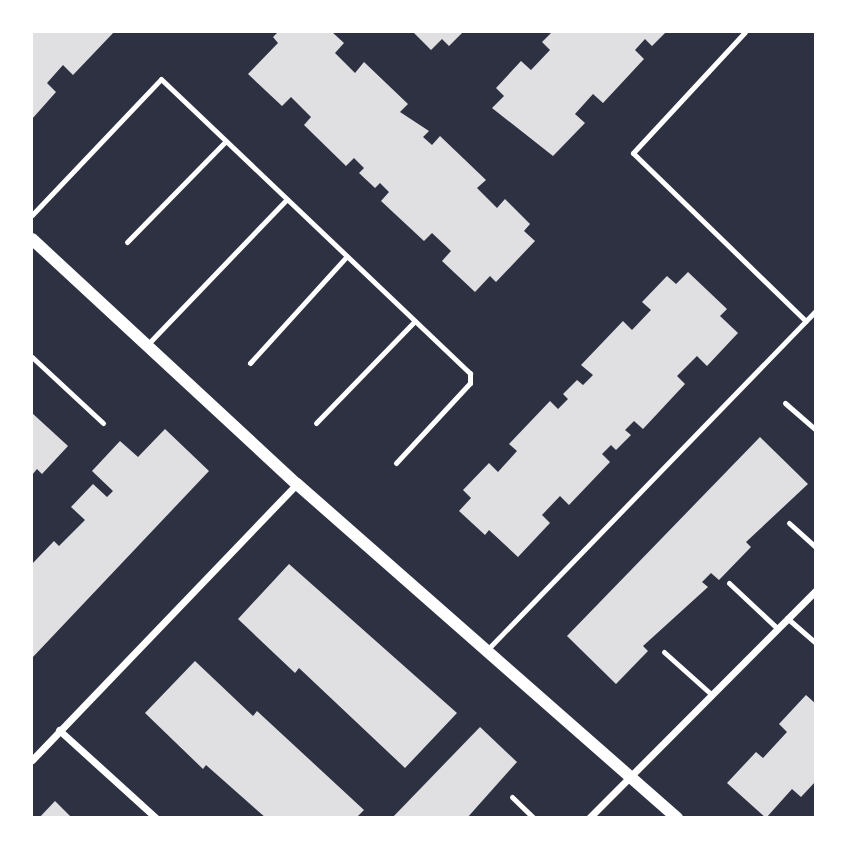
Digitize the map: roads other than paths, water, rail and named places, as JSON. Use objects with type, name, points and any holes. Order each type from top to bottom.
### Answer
[{"type":"street","points":[[32,239],[297,484],[677,817]]},
{"type":"street","points":[[32,760],[297,484]]},
{"type":"street","points":[[589,817],[816,590]]},
{"type":"street","points":[[60,730],[156,817]]},
{"type":"lane","points":[[745,32],[633,153],[806,321]]},
{"type":"lane","points":[[32,215],[161,79],[470,373],[470,383],[396,463]]},
{"type":"lane","points":[[127,242],[226,141]]},
{"type":"lane","points":[[147,345],[287,199]]},
{"type":"lane","points":[[250,363],[347,256]]},
{"type":"lane","points":[[486,650],[816,311]]},
{"type":"lane","points":[[316,423],[415,321]]},
{"type":"lane","points":[[32,357],[103,423]]},
{"type":"lane","points":[[785,403],[816,430]]},
{"type":"lane","points":[[789,523],[816,547]]},
{"type":"lane","points":[[729,583],[777,628]]},
{"type":"lane","points":[[787,618],[816,643]]},
{"type":"lane","points":[[664,652],[711,694]]},
{"type":"lane","points":[[512,797],[534,817]]}]
